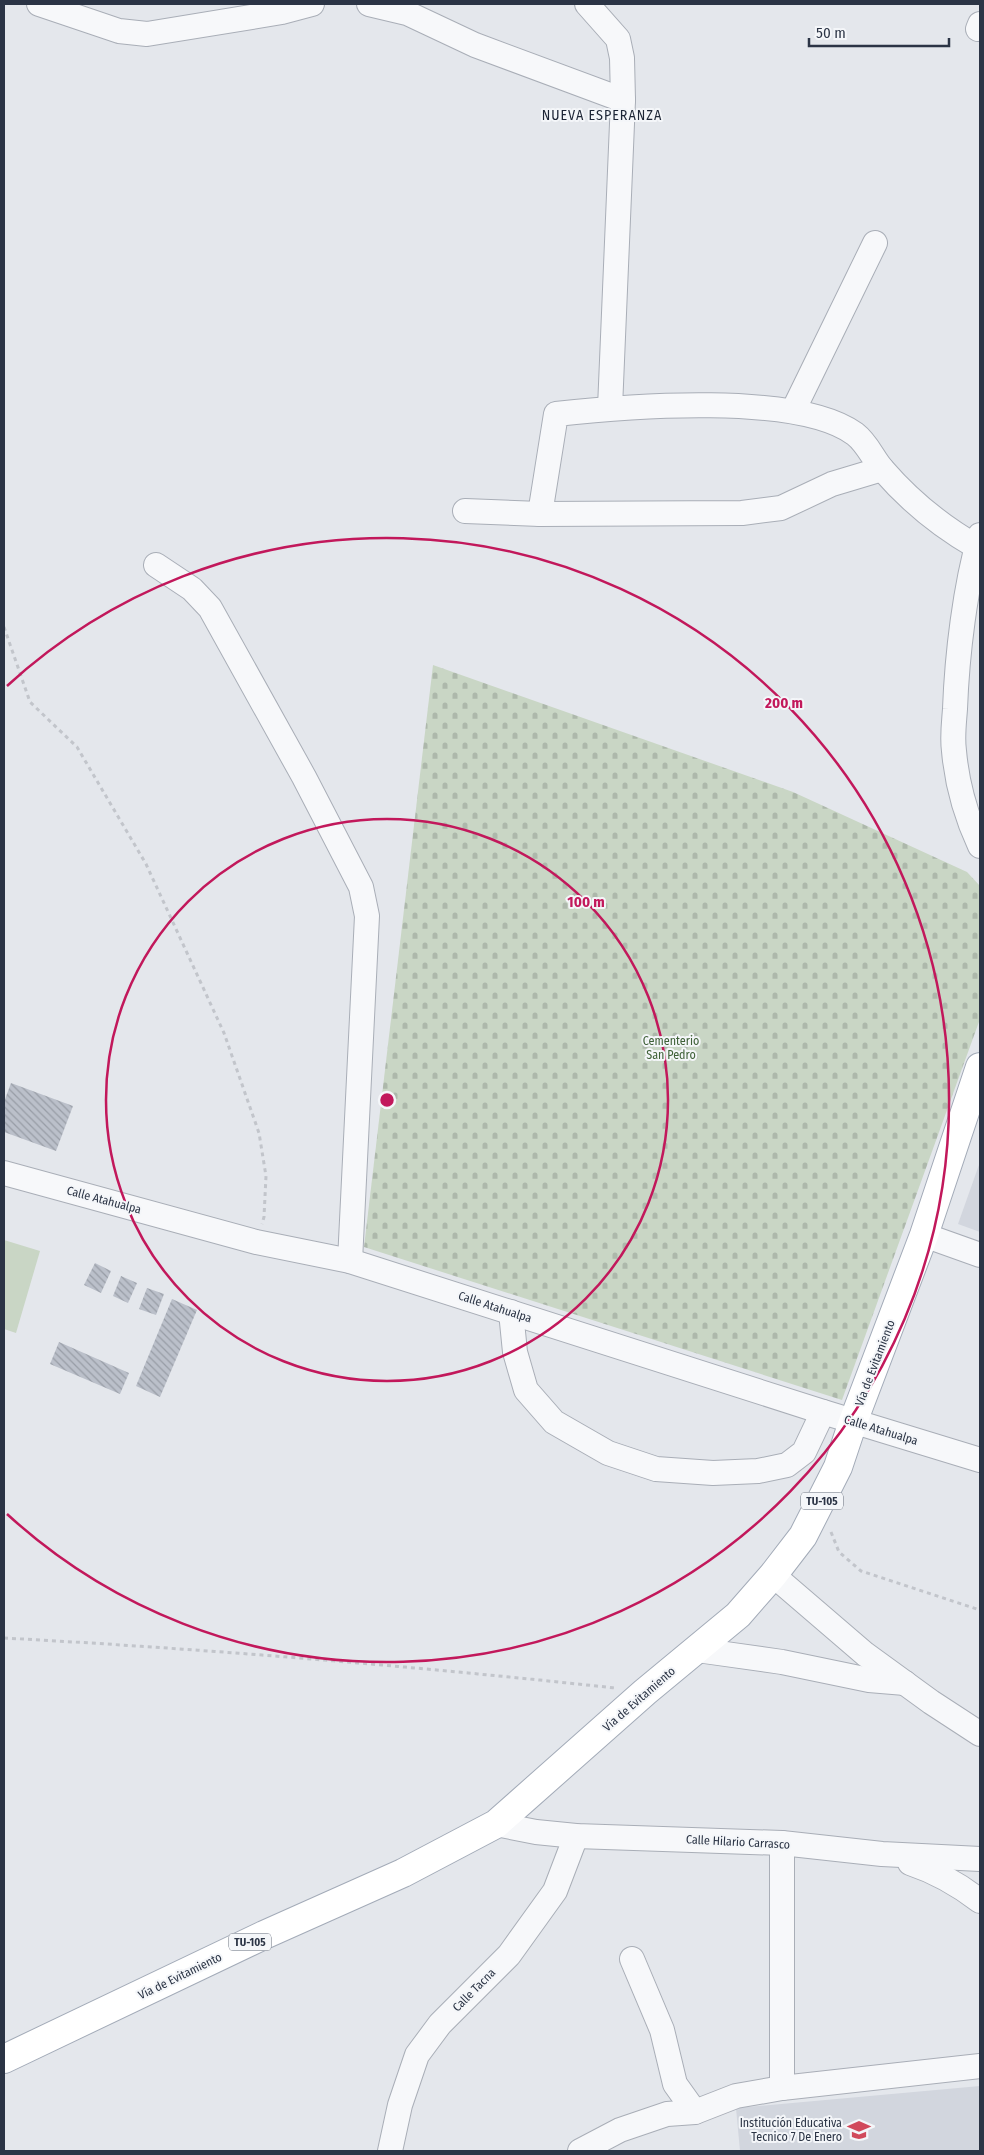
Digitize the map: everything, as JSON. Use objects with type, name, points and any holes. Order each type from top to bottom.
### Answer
[{"type":"main road","name":"Vía de Evitamiento","points":[[4,2059],[264,1935],[403,1873],[496,1824],[645,1692],[738,1615],[773,1575],[803,1536],[838,1468],[853,1422],[924,1235],[980,1067]]},
{"type":"street","points":[[38,4],[119,31],[147,34],[282,12],[312,4]]},
{"type":"street","points":[[369,4],[407,13],[475,45],[623,100]]},
{"type":"street","points":[[588,4],[618,39],[622,58],[623,100],[610,408]]},
{"type":"street","points":[[793,411],[875,243]]},
{"type":"street","points":[[540,514],[556,414],[610,408],[716,406],[793,411],[832,421],[856,434],[870,449],[882,469],[950,532],[978,552],[958,666],[953,749],[968,820],[980,846]]},
{"type":"street","points":[[465,511],[540,514],[742,513],[781,508],[832,484],[882,469]]},
{"type":"street","points":[[156,565],[192,589],[210,608],[304,776],[361,887],[367,916],[350,1261]]},
{"type":"street","name":"Calle Atahualpa","points":[[4,1173],[256,1242],[350,1261],[853,1422],[980,1460]]},
{"type":"street","points":[[924,1235],[980,1255]]},
{"type":"street","points":[[511,1312],[515,1352],[526,1390],[554,1422],[608,1453],[656,1469],[713,1474],[758,1471],[787,1465],[804,1452],[822,1412]]},
{"type":"street","points":[[773,1575],[865,1654],[980,1734]]},
{"type":"street","points":[[697,1650],[782,1662],[869,1680],[906,1683]]},
{"type":"street","name":"Calle Hilario Carrasco","points":[[496,1824],[536,1832],[576,1836],[782,1843],[882,1854],[980,1860]]},
{"type":"street","name":"Calle Tacna","points":[[390,2151],[409,2073],[417,2055],[440,2024],[509,1956],[555,1891],[576,1836]]},
{"type":"street","points":[[782,1843],[782,2088]]},
{"type":"street","points":[[882,1854],[933,1871],[962,1886],[980,1900]]},
{"type":"street","points":[[632,1958],[662,2030],[675,2084],[695,2112]]},
{"type":"street","points":[[580,2151],[620,2130],[667,2114],[695,2112],[736,2096],[782,2088],[980,2066]]},
{"type":"path","points":[[4,627],[30,702],[77,747],[146,864],[224,1034],[259,1134],[266,1176],[264,1217],[256,1242]]},
{"type":"path","points":[[820,1503],[838,1552],[861,1571],[980,1610]]},
{"type":"path","points":[[4,1638],[106,1644],[475,1673],[645,1692]]},
{"type":"shaded area","points":[[980,1162],[980,1232],[958,1224]]},
{"type":"shaded area","name":"Institución Educativa Tecnico 7 De Enero","points":[[980,2086],[980,2151],[740,2151],[736,2108]]},
{"type":"green space","name":"Cementerio San Pedro","points":[[433,665],[793,792],[967,872],[980,886],[980,1019],[842,1400],[364,1247]]},
{"type":"green space","points":[[4,1240],[40,1251],[16,1333],[4,1329]]},
{"type":"building","points":[[11,1083],[73,1106],[56,1151],[4,1132],[4,1102]]},
{"type":"building","points":[[95,1263],[111,1271],[101,1293],[84,1285]]},
{"type":"building","points":[[121,1276],[137,1283],[128,1303],[113,1296]]},
{"type":"building","points":[[147,1288],[164,1294],[156,1315],[139,1309]]},
{"type":"building","points":[[172,1299],[197,1310],[160,1397],[136,1386]]},
{"type":"building","points":[[59,1342],[129,1373],[120,1394],[50,1364]]},
{"type":"place","name":"Institución Educativa Tecnico 7 De Enero","points":[[859,2130]]},
{"type":"district","name":"NUEVA ESPERANZA","points":[[602,115]]}]
